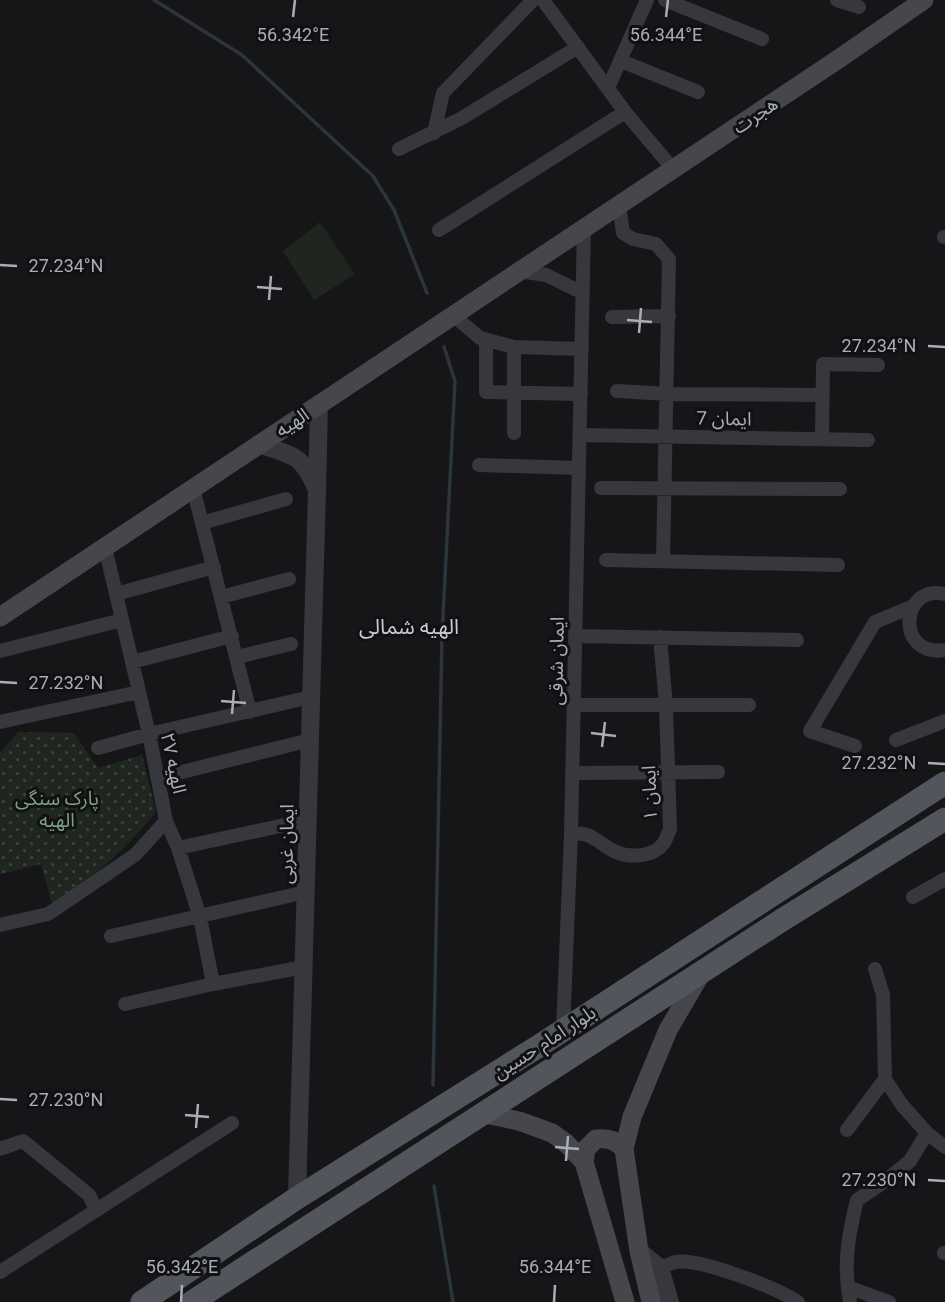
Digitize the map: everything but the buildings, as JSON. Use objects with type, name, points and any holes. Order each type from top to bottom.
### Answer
[{"type":"main road","name":"هجرت","points":[[584,228],[923,0]]},
{"type":"main road","name":"الهیه","points":[[0,617],[584,228]]},
{"type":"main road","name":"بلوار امام حسین","points":[[142,1302],[297,1198],[945,783]]},
{"type":"main road","name":"بلوار امام حسین","points":[[201,1299],[702,972],[945,819]]},
{"type":"main road","points":[[651,1302],[639,1251],[624,1149],[636,1107],[668,1030],[702,972]]},
{"type":"main road","points":[[485,1114],[519,1121],[552,1133],[584,1162]]},
{"type":"main road","points":[[624,1149],[611,1139],[596,1139],[586,1149],[584,1162],[625,1302]]},
{"type":"street","points":[[434,133],[443,93],[533,0]]},
{"type":"street","points":[[543,0],[625,112],[673,169]]},
{"type":"street","points":[[608,88],[647,0]]},
{"type":"street","points":[[665,0],[762,39]]},
{"type":"street","points":[[837,0],[859,7]]},
{"type":"street","points":[[399,149],[434,133],[578,47]]},
{"type":"street","points":[[621,61],[698,92]]},
{"type":"street","points":[[439,230],[625,112]]},
{"type":"street","points":[[619,205],[624,233],[633,239],[656,244],[669,259],[663,561]]},
{"type":"street","name":"ایمان شرقی","points":[[563,1030],[571,834],[584,228]]},
{"type":"street","points":[[519,271],[546,275],[583,293]]},
{"type":"street","points":[[453,315],[486,340],[514,347],[582,349]]},
{"type":"street","points":[[612,317],[669,316]]},
{"type":"street","points":[[486,340],[486,392],[581,394]]},
{"type":"street","points":[[513,433],[514,347]]},
{"type":"street","points":[[822,439],[823,364],[878,365]]},
{"type":"street","points":[[617,391],[822,395]]},
{"type":"street","name":"ایمان غربی","points":[[297,1198],[319,404]]},
{"type":"street","name":"ایمان 7","points":[[580,435],[868,440]]},
{"type":"street","points":[[258,444],[293,456],[308,468],[317,491]]},
{"type":"street","points":[[479,465],[579,468]]},
{"type":"street","points":[[193,488],[250,712]]},
{"type":"street","points":[[601,488],[840,489]]},
{"type":"street","points":[[202,523],[286,499]]},
{"type":"street","name":"الهیه ۲۷","points":[[105,547],[149,734],[166,821],[178,848],[200,917],[213,984]]},
{"type":"street","points":[[606,560],[838,565]]},
{"type":"street","points":[[116,594],[214,567]]},
{"type":"street","points":[[221,597],[289,579]]},
{"type":"street","points":[[855,747],[810,731],[875,622],[914,606],[929,594],[945,594]]},
{"type":"street","points":[[914,606],[908,624],[916,642],[933,651],[945,650]]},
{"type":"street","points":[[0,651],[122,620]]},
{"type":"street","points":[[132,662],[232,636]]},
{"type":"street","points":[[576,636],[797,640]]},
{"type":"street","name":"ایمان ۱","points":[[571,834],[583,832],[618,853],[638,856],[654,852],[663,845],[670,828],[666,706],[660,637]]},
{"type":"street","points":[[237,657],[291,644]]},
{"type":"street","points":[[0,722],[139,692]]},
{"type":"street","points":[[98,748],[311,697]]},
{"type":"street","points":[[574,705],[749,705]]},
{"type":"street","points":[[896,740],[945,721]]},
{"type":"street","points":[[158,778],[310,740]]},
{"type":"street","points":[[572,773],[718,772]]},
{"type":"street","points":[[178,848],[308,820]]},
{"type":"street","points":[[0,925],[48,914],[135,855],[166,821]]},
{"type":"street","points":[[913,897],[945,879]]},
{"type":"street","points":[[111,936],[306,892]]},
{"type":"street","points":[[125,1004],[304,967]]},
{"type":"street","points":[[875,969],[883,995],[885,1079],[902,1105],[927,1133],[945,1147]]},
{"type":"street","points":[[848,1130],[885,1079]]},
{"type":"street","points":[[0,1272],[232,1123]]},
{"type":"street","points":[[889,1302],[849,1295],[847,1240],[857,1200],[909,1161],[927,1133]]},
{"type":"street","points":[[0,1149],[23,1141],[89,1195],[96,1210]]},
{"type":"street","points":[[639,1251],[660,1268],[670,1302]]},
{"type":"street","points":[[660,1268],[676,1262],[695,1262],[771,1287],[798,1302]]},
{"type":"green space","points":[[320,222],[355,274],[314,300],[283,251]]},
{"type":"green space","name":"پارک سنگی الهیه","points":[[19,732],[74,733],[98,768],[142,755],[156,812],[108,862],[52,904],[41,864],[1,874],[0,872],[0,752]]},
{"type":"waterway","points":[[154,0],[242,55],[373,176],[394,210],[427,293]]},
{"type":"waterway","points":[[433,1085],[442,636],[455,381],[444,347]]},
{"type":"waterway","points":[[434,1186],[453,1302]]},
{"type":"district","name":"الهیه شمالی","points":[[409,627]]}]
